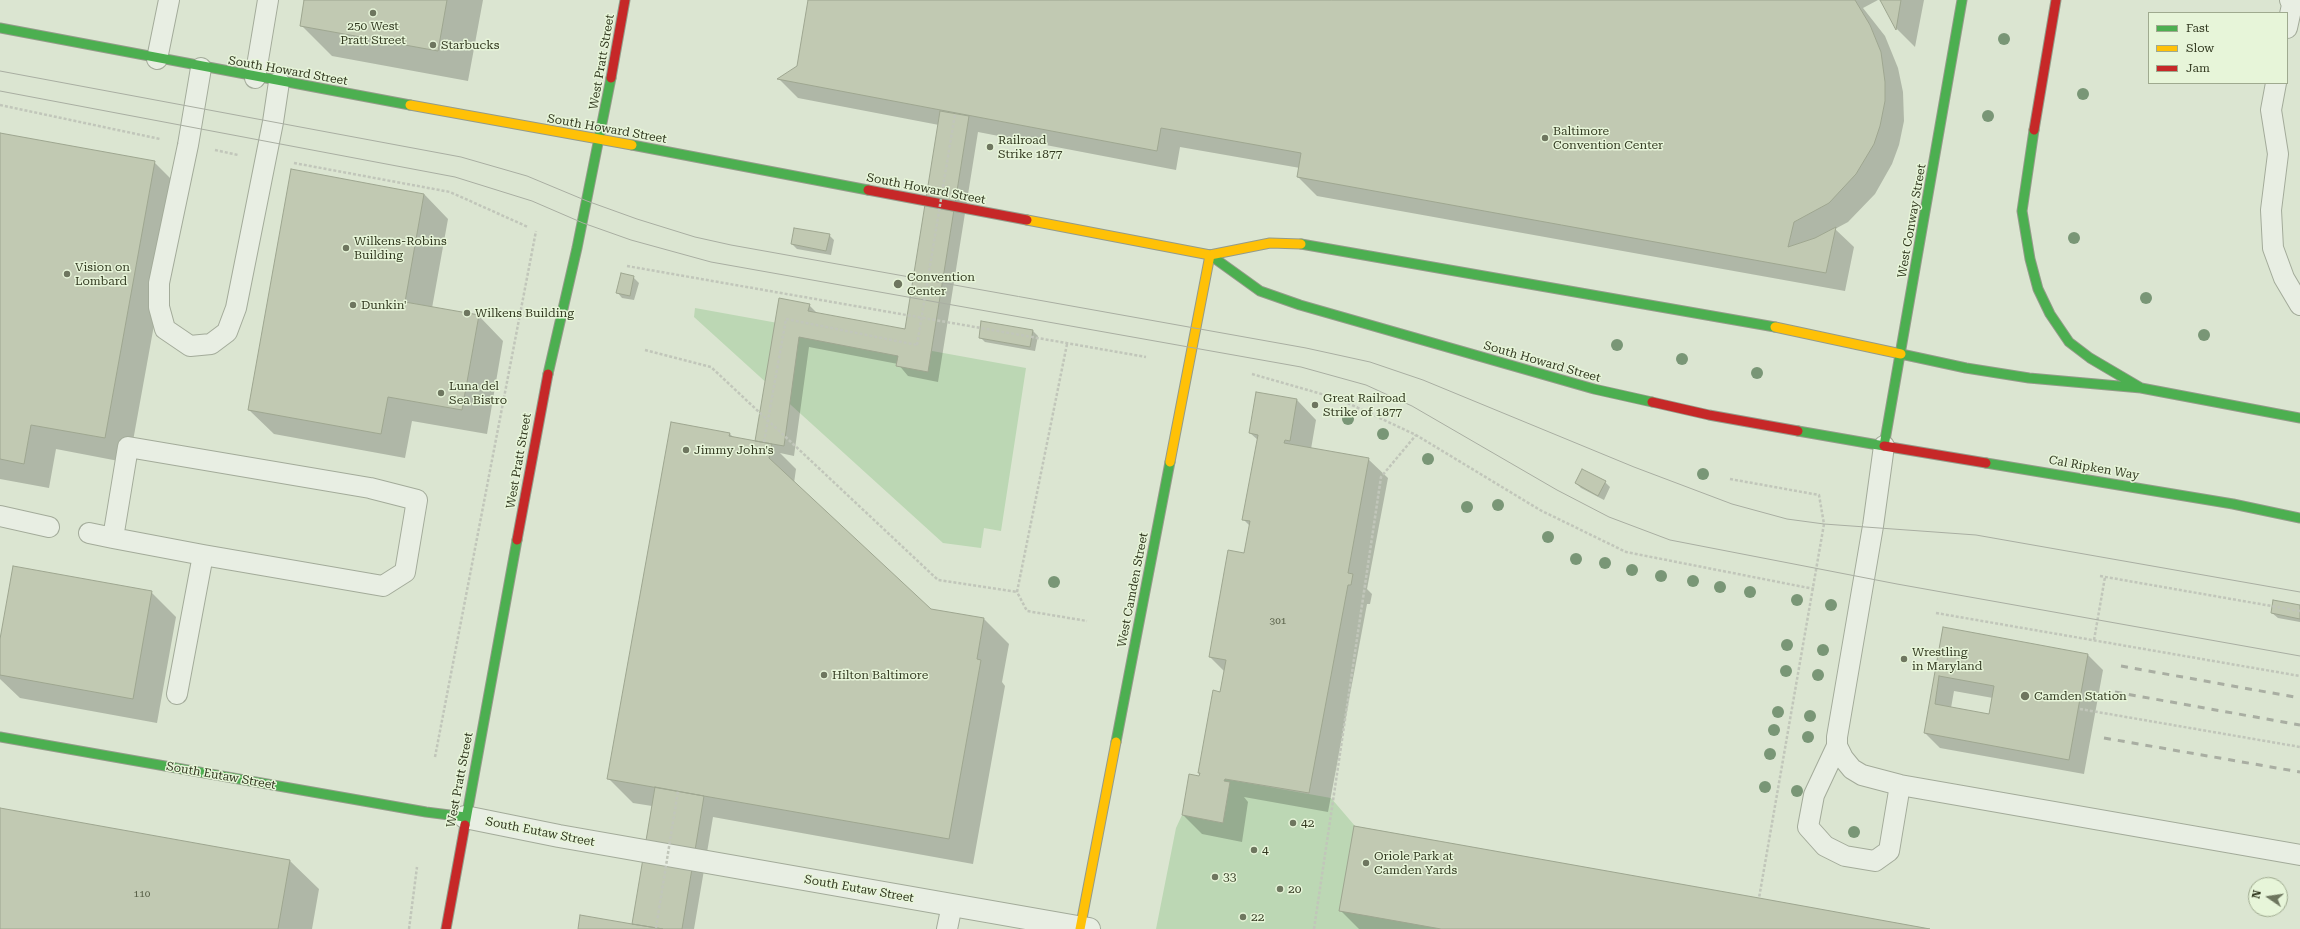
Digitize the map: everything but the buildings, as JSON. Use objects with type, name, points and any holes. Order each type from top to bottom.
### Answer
[{"type":"main road","name":"West Pratt Street","points":[[446,929],[465,817],[548,372],[577,248],[600,139],[625,0]]},
{"type":"main road","name":"West Conway Street","points":[[1884,446],[1962,0]]},
{"type":"main road","points":[[2056,0],[2025,184],[2022,211],[2030,258],[2041,295],[2050,314],[2069,342],[2090,358],[2141,388]]},
{"type":"main road","name":"South Howard Street","points":[[0,28],[201,68],[600,139],[1210,255],[1270,243],[1312,245],[1797,331],[1901,354]]},
{"type":"main road","name":"South Howard Street","points":[[1210,255],[1260,291],[1300,305],[1580,385],[1709,415],[1884,446]]},
{"type":"main road","name":"West Camden Street","points":[[1083,928],[1210,255]]},
{"type":"main road","points":[[1901,354],[1966,368],[2029,378],[2141,388],[2300,418]]},
{"type":"main road","name":"Cal Ripken Way","points":[[1884,446],[2225,503],[2300,518]]},
{"type":"main road","name":"South Eutaw Street","points":[[0,737],[426,812],[465,817]]},
{"type":"street","name":"South Eutaw Street","points":[[465,817],[552,835],[1083,928]]},
{"type":"lane","points":[[157,59],[169,0]]},
{"type":"lane","points":[[255,78],[268,0]]},
{"type":"lane","points":[[2288,24],[2293,2]]},
{"type":"lane","points":[[201,68],[188,145],[159,283],[159,307],[165,329],[190,346],[211,344],[227,332],[236,308],[273,122],[279,82]]},
{"type":"lane","points":[[2276,84],[2271,110],[2278,154],[2271,210],[2273,248],[2284,278],[2300,305]]},
{"type":"lane","points":[[1884,446],[1873,526],[1837,746],[1814,795],[1808,827],[1825,846],[1845,856],[1875,861],[1889,851],[1900,785]]},
{"type":"lane","points":[[89,533],[113,538],[383,586],[406,572],[417,500],[370,488],[128,447],[113,538]]},
{"type":"lane","points":[[0,516],[49,527]]},
{"type":"lane","points":[[177,694],[203,554]]},
{"type":"lane","points":[[1837,746],[1842,758],[1852,769],[1862,775],[1900,785],[2300,855]]},
{"type":"lane","points":[[947,929],[952,905]]},
{"type":"path","points":[[764,442],[786,319],[917,345],[955,114]]},
{"type":"path","points":[[436,757],[536,231]]},
{"type":"path","points":[[627,266],[1146,357]]},
{"type":"path","points":[[1067,344],[1017,592],[1027,611],[1087,621]]},
{"type":"path","points":[[645,350],[711,367],[938,580],[1017,592]]},
{"type":"path","points":[[1252,374],[1339,399],[1416,435],[1540,510],[1626,552],[1814,590]]},
{"type":"path","points":[[1314,929],[1382,477],[1416,435]]},
{"type":"path","points":[[1730,479],[1820,495],[1824,524],[1814,590],[1759,898]]},
{"type":"path","points":[[2100,576],[2300,611]]},
{"type":"path","points":[[2094,640],[2106,577]]},
{"type":"path","points":[[1936,613],[2300,676]]},
{"type":"path","points":[[2080,709],[2300,747]]},
{"type":"path","points":[[656,928],[678,791]]},
{"type":"path","points":[[409,929],[417,867]]},
{"type":"green space","points":[[695,308],[1026,368],[1001,531],[984,528],[981,548],[943,543],[694,317]]},
{"type":"green space","name":"Oriole Park at Camden Yards","points":[[1225,779],[1331,798],[1355,826],[1930,929],[1156,929],[1176,828],[1182,815],[1223,823],[1230,782],[1224,781]]},
{"type":"tram line","points":[[0,71],[461,157],[527,176],[587,201],[637,219],[695,237],[731,245],[1306,348],[1370,362],[1423,380],[1634,467],[1732,504],[1787,519],[1824,524],[1976,535],[2300,592]]},
{"type":"tram line","points":[[0,91],[455,177],[532,201],[583,223],[631,240],[711,262],[1301,367],[1366,385],[1412,406],[1557,490],[1609,517],[1670,540],[1897,584],[2300,656]]},
{"type":"railway","points":[[2121,666],[2300,698]]},
{"type":"railway","points":[[2115,692],[2300,725]]},
{"type":"railway","points":[[2104,738],[2300,772]]},
{"type":"traffic: fast","points":[[1798,431],[1884,446],[1962,0]]},
{"type":"traffic: fast","points":[[0,28],[410,105]]},
{"type":"traffic: fast","points":[[548,374],[577,248],[611,78]]},
{"type":"traffic: fast","points":[[2034,130],[2022,211],[2030,259],[2038,289],[2050,314],[2069,342],[2090,358],[2141,388]]},
{"type":"traffic: fast","points":[[632,145],[868,190]]},
{"type":"traffic: fast","points":[[1301,244],[1775,327]]},
{"type":"traffic: fast","points":[[1210,255],[1260,291],[1300,305],[1594,389],[1652,402]]},
{"type":"traffic: fast","points":[[1901,354],[1966,368],[2029,378],[2141,388],[2300,418]]},
{"type":"traffic: fast","points":[[1116,742],[1170,462]]},
{"type":"traffic: fast","points":[[1986,463],[2233,504],[2300,518]]},
{"type":"traffic: fast","points":[[465,825],[517,540]]},
{"type":"traffic: fast","points":[[0,737],[426,812],[465,817]]},
{"type":"traffic: slow","points":[[410,105],[632,145]]},
{"type":"traffic: slow","points":[[1027,220],[1210,255],[1270,243],[1301,244]]},
{"type":"traffic: slow","points":[[1170,462],[1210,255]]},
{"type":"traffic: slow","points":[[1775,327],[1901,354]]},
{"type":"traffic: slow","points":[[1080,929],[1116,742]]},
{"type":"traffic: jam","points":[[611,78],[625,0]]},
{"type":"traffic: jam","points":[[2034,130],[2056,0]]},
{"type":"traffic: jam","points":[[868,190],[1027,220]]},
{"type":"traffic: jam","points":[[517,540],[548,374]]},
{"type":"traffic: jam","points":[[1652,402],[1709,415],[1798,431]]},
{"type":"traffic: jam","points":[[1884,446],[1986,463]]},
{"type":"traffic: jam","points":[[446,929],[465,825]]},
{"type":"place","name":"250 West Pratt Street","points":[[373,13]]},
{"type":"place","name":"Starbucks","points":[[433,45]]},
{"type":"place","name":"Baltimore Convention Center","points":[[1545,138]]},
{"type":"place","name":"Railroad Strike 1877","points":[[990,147]]},
{"type":"place","name":"Wilkens-Robins Building","points":[[346,248]]},
{"type":"place","name":"Vision on Lombard","points":[[67,274]]},
{"type":"place","name":"Convention Center","points":[[898,284]]},
{"type":"place","name":"Dunkin'","points":[[353,305]]},
{"type":"place","name":"Wilkens Building","points":[[467,313]]},
{"type":"place","name":"Luna del Sea Bistro","points":[[441,393]]},
{"type":"place","name":"Great Railroad Strike of 1877","points":[[1315,405]]},
{"type":"place","name":"Jimmy John's","points":[[686,450]]},
{"type":"place","name":"Wrestling in Maryland","points":[[1904,659]]},
{"type":"place","name":"Hilton Baltimore","points":[[824,675]]},
{"type":"place","name":"Camden Station","points":[[2025,696]]},
{"type":"place","name":"42","points":[[1293,823]]},
{"type":"place","name":"4","points":[[1254,850]]},
{"type":"place","name":"Oriole Park at Camden Yards","points":[[1366,863]]},
{"type":"place","name":"33","points":[[1215,877]]},
{"type":"place","name":"20","points":[[1280,889]]},
{"type":"place","name":"22","points":[[1243,917]]}]
